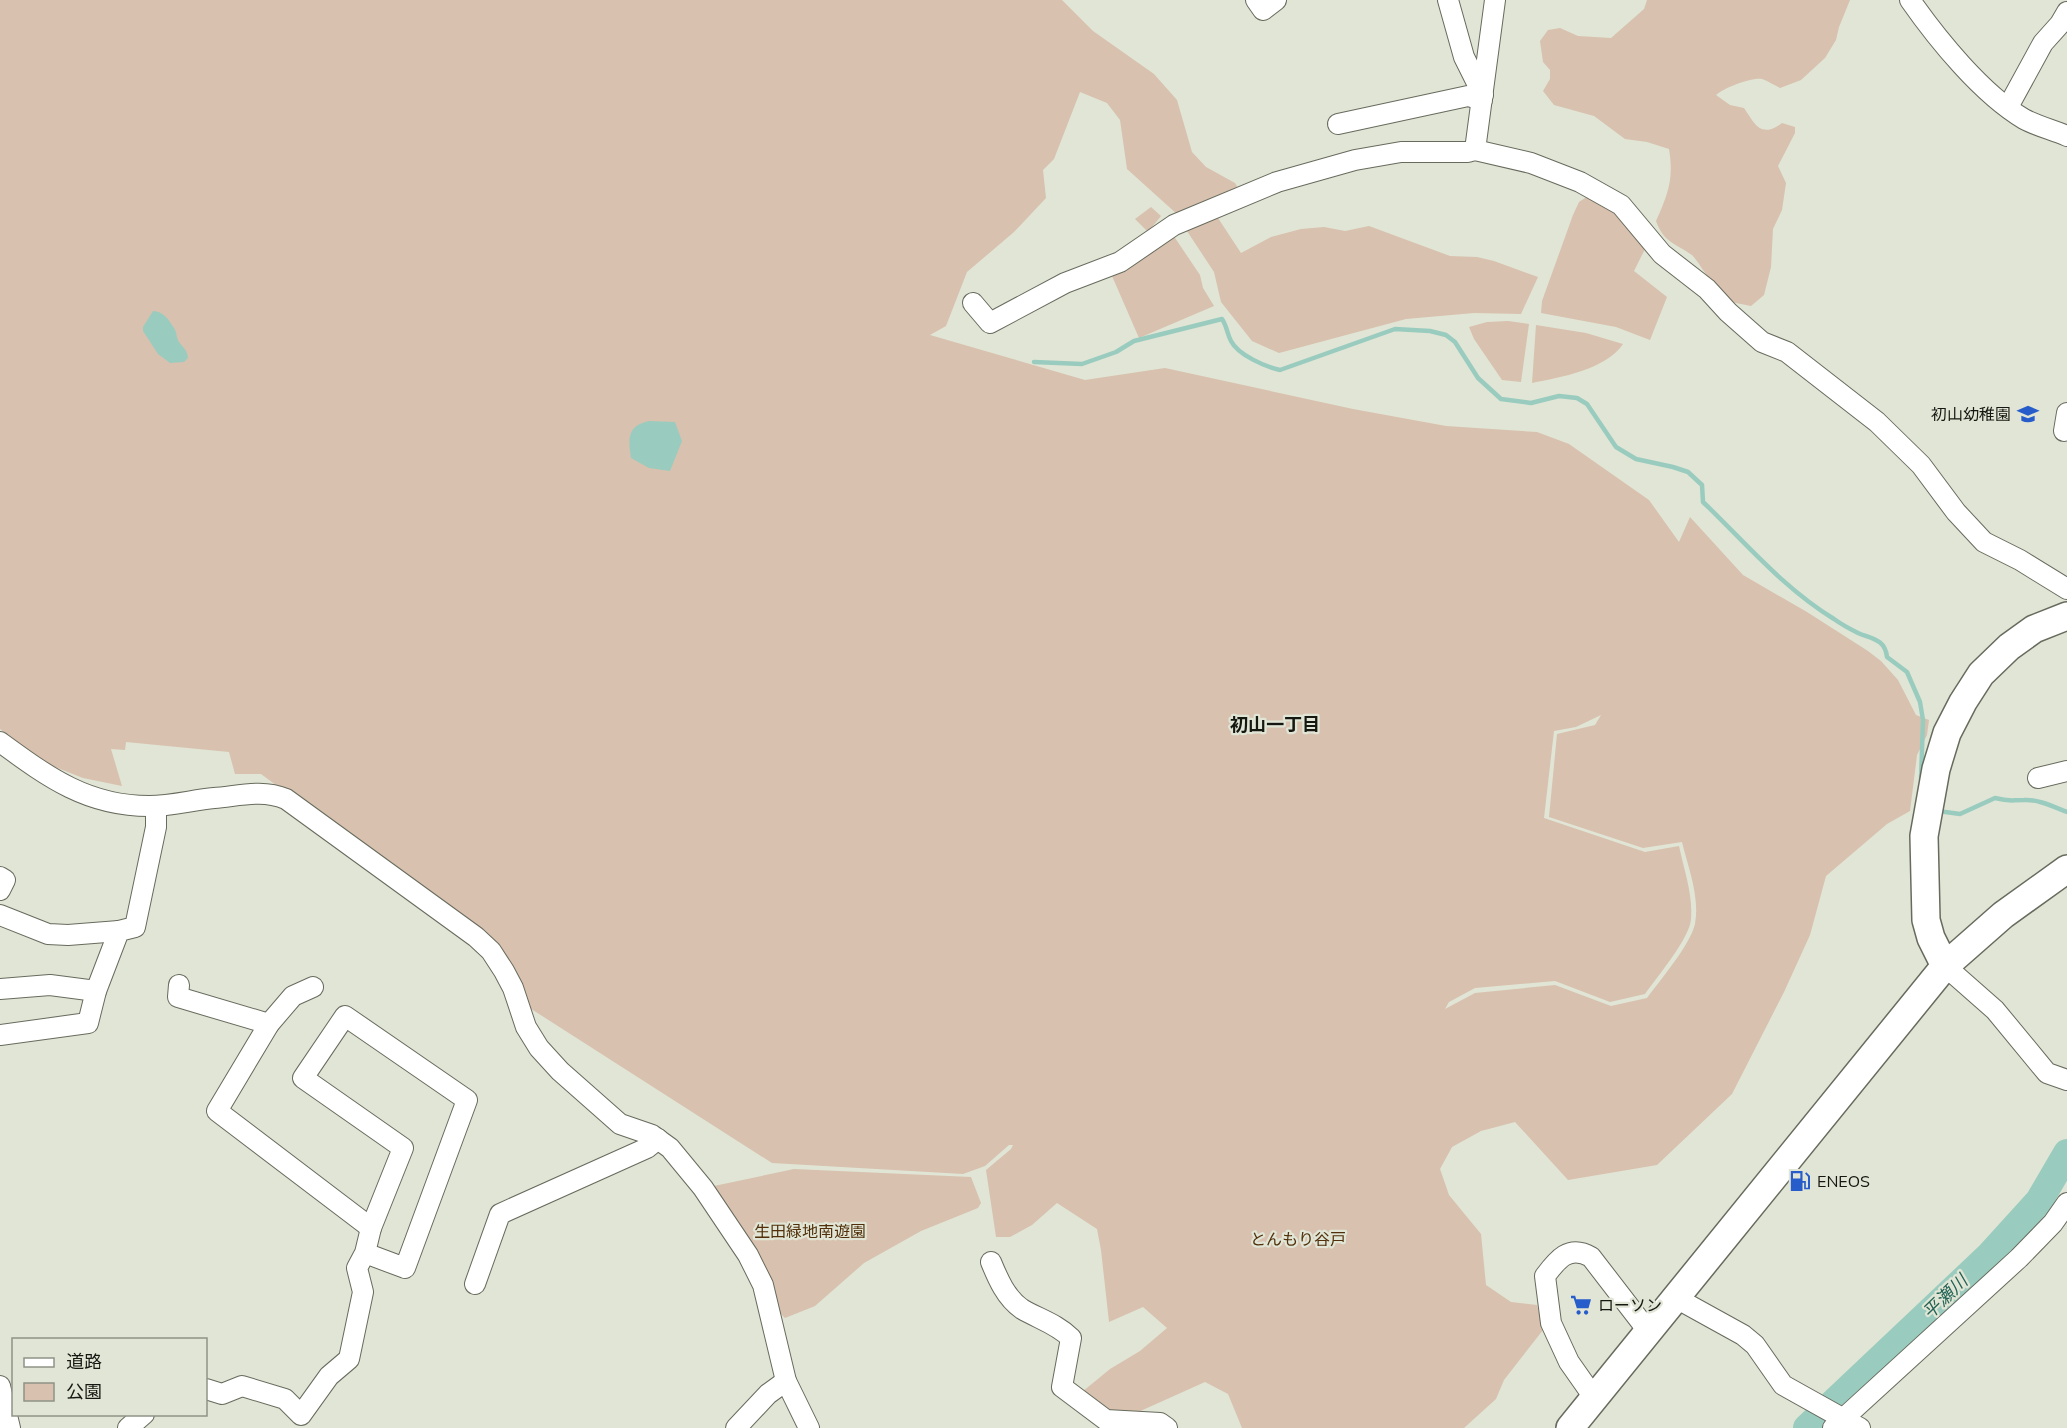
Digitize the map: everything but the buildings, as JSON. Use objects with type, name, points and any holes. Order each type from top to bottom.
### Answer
[{"type":"street","points":[[1256,0],[1263,10],[1276,0]]},
{"type":"street","points":[[1448,0],[1464,57],[1483,98]]},
{"type":"street","points":[[1475,150],[1495,0]]},
{"type":"street","points":[[1911,0],[1923,18],[1969,73],[2025,119],[2067,136]]},
{"type":"street","points":[[2008,107],[2043,43],[2061,24],[2067,12]]},
{"type":"street","points":[[1338,124],[1468,96],[1483,98]]},
{"type":"street","points":[[973,303],[990,323],[1065,283],[1120,262],[1174,225],[1277,182],[1314,170],[1401,152],[1468,152],[1475,150],[1531,163],[1580,182],[1621,205],[1662,254],[1707,289],[1728,312],[1762,342],[1787,352],[1876,422],[1921,465],[1956,512],[1984,542],[2020,560],[2067,590]]},
{"type":"street","points":[[2067,615],[2034,629],[2009,647],[1981,674],[1947,733],[1936,769],[1924,836],[1926,920],[1931,938],[1945,966],[1995,1010],[2047,1073],[2067,1080]]},
{"type":"street","points":[[0,742],[61,784],[97,799],[123,805],[152,806],[272,793],[286,799],[476,937],[491,951],[504,970],[513,988],[526,1027],[539,1048],[560,1071],[620,1124],[652,1135],[670,1148],[690,1171],[753,1265],[763,1285],[786,1381],[809,1428]]},
{"type":"street","points":[[2038,778],[2067,771]]},
{"type":"street","points":[[0,915],[48,934],[68,935],[119,931],[135,927],[156,827],[156,813],[152,806]]},
{"type":"street","points":[[1570,1428],[1945,966],[2003,915],[2067,869]]},
{"type":"street","points":[[0,877],[5,879],[0,890]]},
{"type":"street","points":[[0,1035],[88,1023],[96,991],[119,931]]},
{"type":"street","points":[[0,989],[50,985],[96,991]]},
{"type":"street","points":[[179,985],[178,997],[269,1024]]},
{"type":"street","points":[[313,987],[293,996],[269,1024],[217,1111],[371,1228]]},
{"type":"street","points":[[207,1389],[222,1394],[242,1386],[285,1399],[301,1415],[329,1376],[349,1359],[363,1292],[357,1268],[365,1253],[371,1228],[404,1148],[303,1078],[345,1016],[467,1100],[405,1268],[365,1253]]},
{"type":"street","points":[[475,1284],[500,1214],[647,1148],[658,1139]]},
{"type":"street","points":[[1676,1298],[1743,1335],[1755,1345],[1783,1385],[1844,1422],[2019,1258],[2053,1223],[2067,1203]]},
{"type":"street","points":[[1595,1399],[1569,1362],[1551,1323],[1545,1276],[1559,1258],[1570,1253],[1582,1252],[1591,1257],[1648,1330]]},
{"type":"street","points":[[991,1262],[1005,1292],[1020,1308],[1063,1330],[1071,1338],[1062,1387],[1106,1420],[1160,1422],[1167,1428]]},
{"type":"street","points":[[736,1428],[768,1394],[786,1381]]},
{"type":"street","points":[[0,1386],[10,1428]]},
{"type":"green space","name":"とんもり谷戸","points":[[0,0],[1062,0],[1093,31],[1154,74],[1177,100],[1192,152],[1206,167],[1235,183],[1239,190],[1178,215],[1127,169],[1120,120],[1107,103],[1080,92],[1054,159],[1043,170],[1046,198],[1014,232],[967,272],[946,326],[930,335],[1085,380],[1165,368],[1353,409],[1446,426],[1537,432],[1569,444],[1649,500],[1679,542],[1690,517],[1743,575],[1868,651],[1881,661],[1898,680],[1916,715],[1929,720],[1927,735],[1917,755],[1910,811],[1887,824],[1826,876],[1810,935],[1732,1094],[1657,1165],[1568,1180],[1515,1122],[1481,1131],[1452,1147],[1440,1169],[1449,1195],[1481,1234],[1486,1285],[1511,1302],[1537,1305],[1543,1330],[1504,1380],[1496,1399],[1464,1428],[1242,1428],[1228,1394],[1205,1382],[1136,1413],[1109,1410],[1082,1392],[1110,1369],[1140,1351],[1167,1328],[1143,1307],[1109,1322],[1097,1229],[1057,1203],[1032,1225],[1010,1237],[996,1237],[986,1170],[1013,1145],[1009,1145],[985,1166],[963,1174],[772,1163],[525,1005],[518,983],[284,791],[261,774],[235,774],[229,752],[126,742],[125,750],[111,749],[122,786],[83,778],[35,759],[0,729]],"holes":[[[1601,715],[1595,725],[1557,734],[1549,817],[1643,848],[1682,842],[1696,903],[1695,924],[1687,942],[1647,998],[1611,1006],[1555,985],[1475,993],[1445,1009],[1449,1002],[1475,988],[1555,981],[1610,1002],[1645,994],[1685,936],[1691,919],[1691,900],[1679,846],[1645,852],[1544,818],[1554,731],[1576,727]]]},
{"type":"green space","points":[[1647,0],[1850,0],[1836,40],[1825,58],[1801,80],[1780,88],[1762,79],[1745,81],[1716,95],[1730,105],[1744,108],[1755,124],[1763,130],[1775,128],[1782,123],[1795,127],[1795,133],[1778,166],[1786,183],[1782,210],[1773,229],[1771,267],[1764,295],[1751,306],[1731,302],[1692,255],[1671,242],[1659,228],[1656,221],[1667,194],[1670,178],[1669,149],[1647,142],[1625,139],[1594,116],[1554,105],[1543,91],[1550,79],[1550,70],[1543,62],[1540,41],[1548,30],[1560,28],[1578,36],[1611,38],[1644,9]]},
{"type":"green space","points":[[1588,196],[1621,212],[1646,247],[1634,271],[1667,297],[1650,340],[1616,327],[1541,313],[1542,301],[1573,215],[1579,202]]},
{"type":"green space","points":[[1151,207],[1161,216],[1148,232],[1135,219]]},
{"type":"green space","points":[[1216,215],[1241,253],[1271,237],[1301,229],[1324,227],[1345,231],[1369,226],[1450,256],[1477,257],[1494,261],[1538,277],[1521,314],[1474,313],[1406,319],[1279,353],[1252,341],[1221,302],[1214,272],[1185,228]]},
{"type":"green space","points":[[1171,232],[1200,275],[1203,288],[1214,306],[1139,338],[1109,269]]},
{"type":"green space","points":[[1508,321],[1529,324],[1521,382],[1502,380],[1474,339],[1469,327],[1487,322]]},
{"type":"green space","points":[[1536,325],[1586,333],[1623,344],[1615,353],[1594,366],[1569,375],[1532,383]]},
{"type":"green space","name":"生田緑地南遊園","points":[[794,1169],[971,1177],[981,1203],[978,1208],[921,1231],[864,1263],[815,1306],[785,1318],[776,1309],[743,1234],[714,1186]]},
{"type":"water","points":[[153,311],[165,317],[175,330],[188,358],[184,362],[170,363],[158,354],[143,331]]},
{"type":"water","points":[[649,421],[675,422],[682,441],[670,471],[649,468],[631,458],[629,444],[631,434],[636,426]]},
{"type":"waterway","points":[[1034,362],[1082,364],[1116,352],[1134,341],[1222,319],[1231,341],[1240,351],[1260,363],[1280,370],[1395,329],[1430,331],[1446,335],[1455,342],[1478,378],[1501,399],[1531,403],[1559,396],[1577,398],[1587,404],[1616,447],[1636,459],[1688,472],[1702,485],[1703,502],[1781,579],[1815,607],[1858,633],[1881,643],[1887,657],[1907,672],[1920,702],[1923,720],[1921,780]]},
{"type":"waterway","points":[[1938,811],[1960,814],[1995,798],[2035,801],[2067,812]]},
{"type":"waterway","name":"平瀬川","points":[[1807,1428],[1990,1255],[2039,1201],[2067,1153]]},
{"type":"place","name":"初山幼稚園","points":[[2028,414]]},
{"type":"place","name":"ENEOS","points":[[1800,1181]]},
{"type":"place","name":"ローソン","points":[[1581,1305]]},
{"type":"district","name":"初山一丁目","points":[[1275,725]]}]
